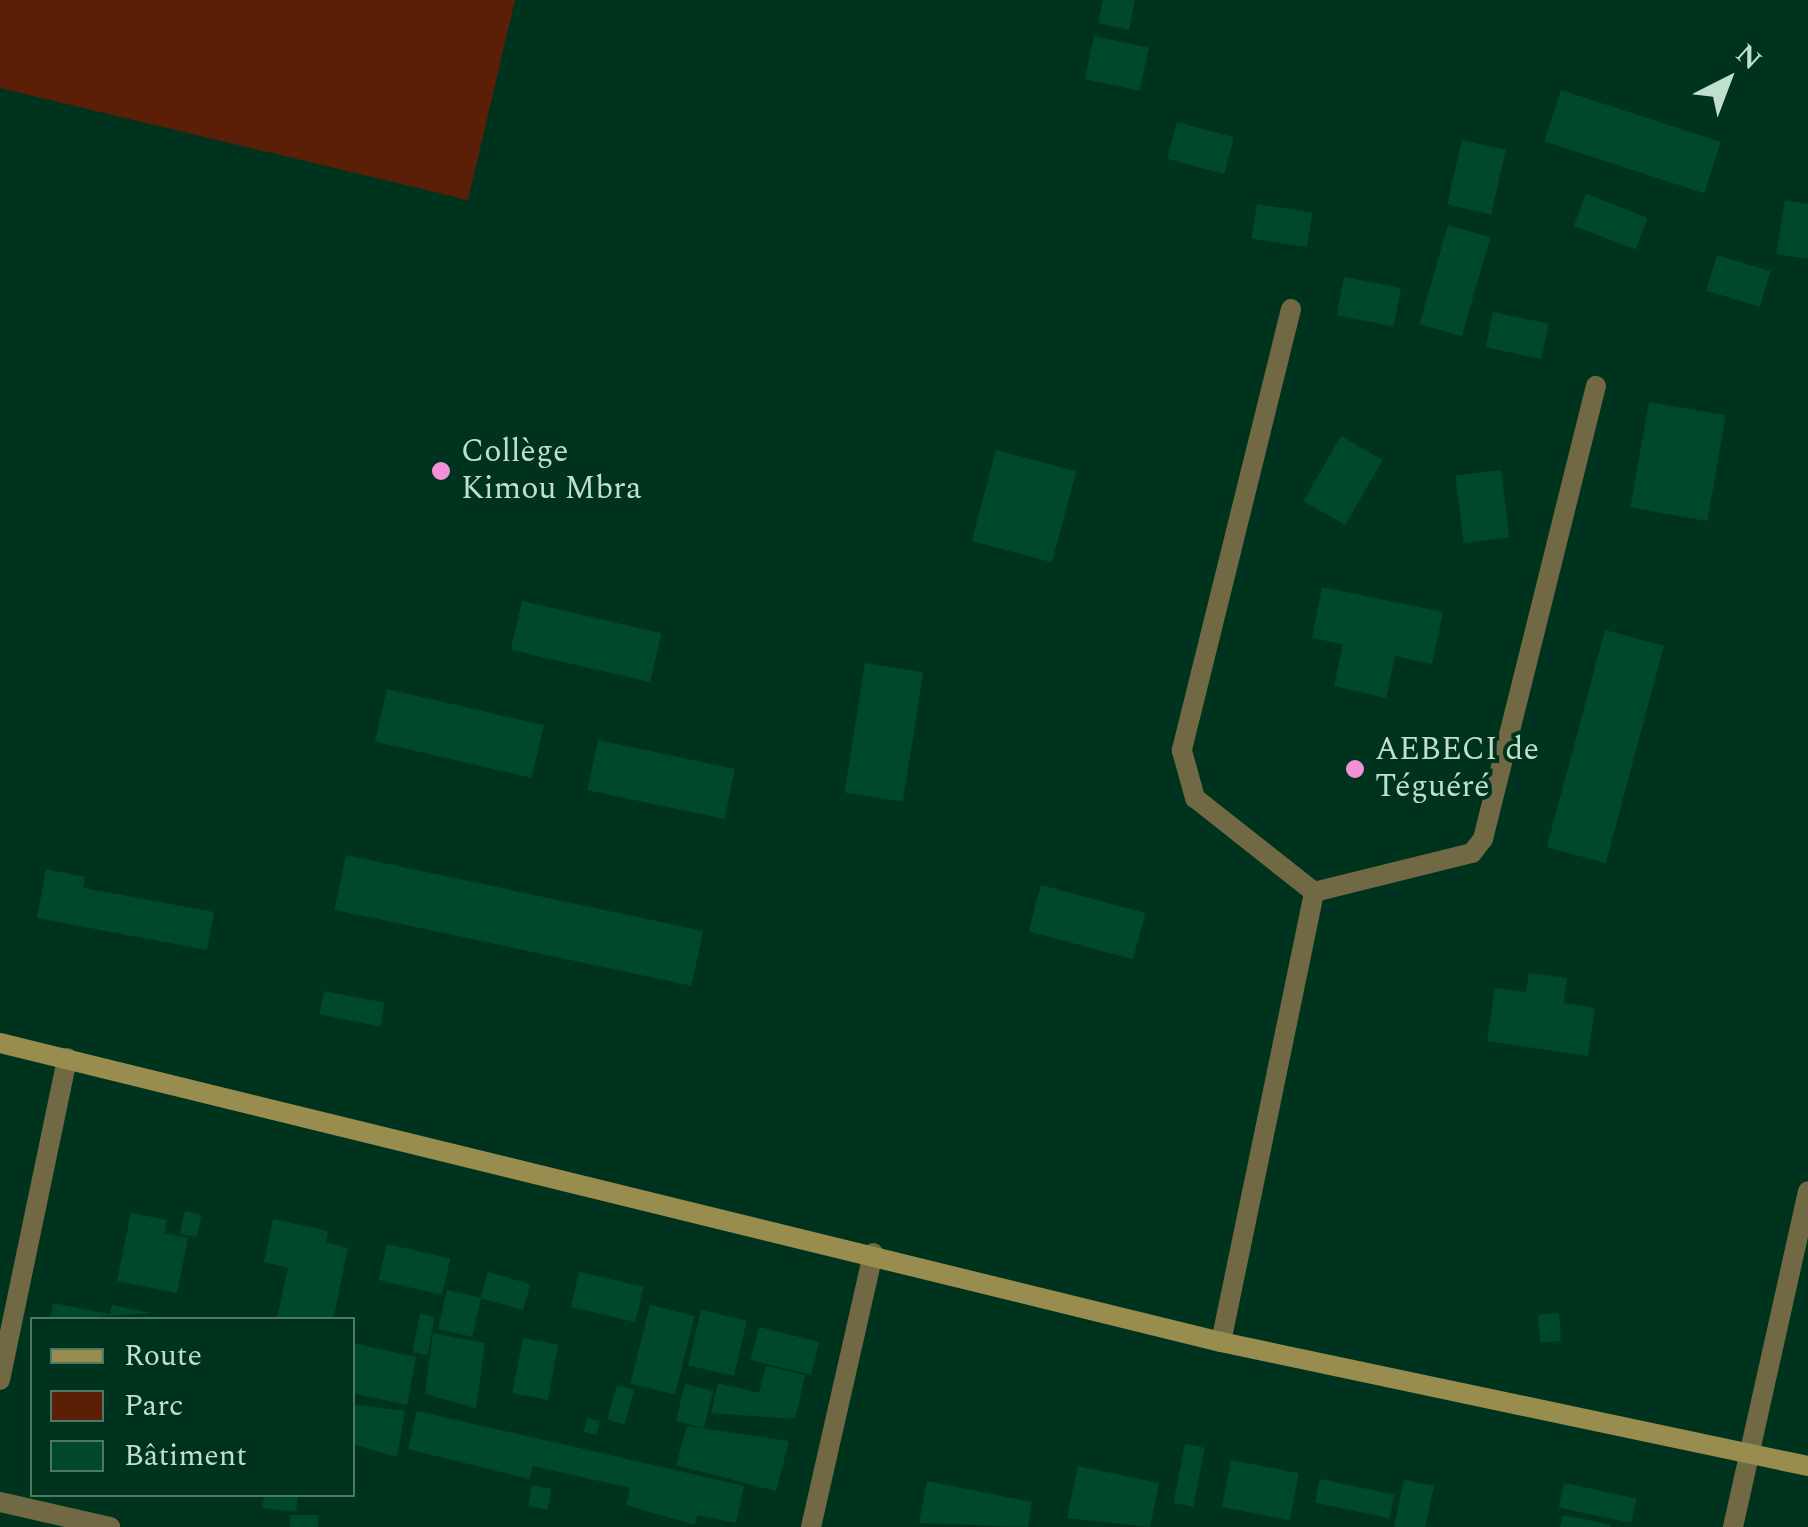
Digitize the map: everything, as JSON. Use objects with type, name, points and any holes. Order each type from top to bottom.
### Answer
[{"type":"street","points":[[1291,309],[1182,751],[1195,798],[1314,892]]},
{"type":"street","points":[[1314,892],[1472,853],[1483,839],[1596,386]]},
{"type":"street","points":[[1221,1342],[1314,892]]},
{"type":"street","points":[[0,1043],[873,1253],[1221,1342],[1808,1466]]},
{"type":"street","points":[[0,1380],[67,1058]]},
{"type":"street","points":[[1733,1527],[1808,1191]]},
{"type":"street","points":[[811,1527],[873,1253]]},
{"type":"street","points":[[0,1502],[110,1527]]},
{"type":"green space","points":[[0,0],[515,0],[468,200],[0,88]]},
{"type":"building","points":[[1103,0],[1135,0],[1129,30],[1098,23]]},
{"type":"building","points":[[1094,36],[1149,48],[1140,91],[1085,79]]},
{"type":"building","points":[[1561,90],[1721,142],[1704,193],[1544,141]]},
{"type":"building","points":[[1177,122],[1234,137],[1224,174],[1167,159]]},
{"type":"building","points":[[1462,140],[1506,150],[1491,214],[1447,204]]},
{"type":"building","points":[[1586,194],[1648,218],[1635,249],[1574,226]]},
{"type":"building","points":[[1785,200],[1808,204],[1808,259],[1776,254]]},
{"type":"building","points":[[1257,204],[1312,213],[1307,247],[1252,239]]},
{"type":"building","points":[[1448,225],[1490,237],[1462,336],[1420,324]]},
{"type":"building","points":[[1717,255],[1771,271],[1760,307],[1706,290]]},
{"type":"building","points":[[1344,277],[1401,288],[1393,326],[1337,315]]},
{"type":"building","points":[[1493,312],[1549,324],[1541,359],[1486,347]]},
{"type":"building","points":[[1649,402],[1726,416],[1707,521],[1630,507]]},
{"type":"building","points":[[1341,436],[1383,460],[1345,525],[1304,501]]},
{"type":"building","points":[[996,450],[1076,471],[1052,562],[972,541]]},
{"type":"building","points":[[1501,470],[1509,537],[1464,543],[1455,476]]},
{"type":"building","points":[[1322,587],[1443,612],[1432,664],[1395,656],[1386,698],[1334,686],[1343,644],[1312,638]]},
{"type":"building","points":[[522,601],[661,633],[650,682],[511,650]]},
{"type":"building","points":[[1605,630],[1664,646],[1606,863],[1547,847]]},
{"type":"building","points":[[865,663],[923,672],[903,802],[845,792]]},
{"type":"building","points":[[387,689],[544,725],[532,778],[375,742]]},
{"type":"building","points":[[598,740],[735,769],[724,819],[587,790]]},
{"type":"building","points":[[346,855],[703,931],[691,986],[334,910]]},
{"type":"building","points":[[46,869],[85,877],[83,888],[214,912],[207,950],[37,918]]},
{"type":"building","points":[[1041,885],[1145,913],[1133,959],[1029,931]]},
{"type":"building","points":[[1529,973],[1567,978],[1564,1003],[1595,1008],[1588,1056],[1487,1041],[1495,988],[1526,992]]},
{"type":"building","points":[[324,991],[385,1003],[380,1026],[319,1015]]},
{"type":"building","points":[[185,1211],[202,1215],[196,1237],[180,1233]]},
{"type":"building","points":[[131,1213],[167,1220],[165,1233],[188,1238],[177,1293],[117,1281]]},
{"type":"building","points":[[273,1219],[328,1231],[326,1242],[348,1248],[334,1317],[277,1317],[288,1268],[264,1262]]},
{"type":"building","points":[[387,1244],[450,1259],[442,1295],[379,1280]]},
{"type":"building","points":[[488,1272],[530,1284],[523,1310],[481,1298]]},
{"type":"building","points":[[579,1272],[643,1287],[635,1322],[571,1307]]},
{"type":"building","points":[[447,1290],[481,1298],[472,1337],[438,1329]]},
{"type":"building","points":[[53,1303],[110,1314],[112,1305],[152,1313],[94,1317],[51,1317]]},
{"type":"building","points":[[650,1305],[695,1316],[675,1395],[630,1384]]},
{"type":"building","points":[[701,1310],[747,1321],[734,1376],[688,1366]]},
{"type":"building","points":[[1559,1313],[1561,1341],[1540,1342],[1538,1314]]},
{"type":"building","points":[[420,1314],[435,1317],[427,1355],[413,1352]]},
{"type":"building","points":[[759,1327],[819,1342],[811,1375],[751,1360]]},
{"type":"building","points":[[433,1333],[485,1343],[476,1408],[425,1394]]},
{"type":"building","points":[[523,1338],[558,1345],[548,1400],[512,1393]]},
{"type":"building","points":[[355,1344],[416,1357],[407,1405],[355,1394]]},
{"type":"building","points":[[766,1366],[805,1375],[795,1419],[711,1413],[718,1383],[759,1393]]},
{"type":"building","points":[[685,1384],[713,1391],[704,1428],[676,1421]]},
{"type":"building","points":[[617,1385],[634,1390],[624,1425],[607,1420]]},
{"type":"building","points":[[355,1404],[405,1411],[397,1457],[355,1445]]},
{"type":"building","points":[[417,1411],[744,1486],[736,1523],[697,1515],[695,1525],[626,1505],[630,1488],[533,1466],[529,1479],[408,1449]]},
{"type":"building","points":[[587,1418],[600,1421],[597,1435],[584,1432]]},
{"type":"building","points":[[687,1426],[789,1441],[776,1491],[676,1465]]},
{"type":"building","points":[[1185,1444],[1205,1448],[1193,1507],[1174,1503]]},
{"type":"building","points":[[1231,1460],[1299,1473],[1290,1520],[1222,1507]]},
{"type":"building","points":[[1078,1466],[1159,1483],[1150,1527],[1067,1518]]},
{"type":"building","points":[[1320,1479],[1394,1495],[1389,1518],[1315,1502]]},
{"type":"building","points":[[1404,1480],[1434,1486],[1425,1527],[1394,1527]]},
{"type":"building","points":[[927,1481],[1032,1502],[1028,1527],[919,1523]]},
{"type":"building","points":[[1564,1483],[1636,1498],[1631,1523],[1559,1507]]},
{"type":"building","points":[[532,1485],[552,1489],[548,1509],[528,1506]]},
{"type":"building","points":[[264,1497],[298,1497],[296,1512],[262,1508]]},
{"type":"building","points":[[290,1515],[318,1515],[318,1527],[290,1527]]},
{"type":"building","points":[[1563,1515],[1611,1525],[1611,1527],[1560,1527]]},
{"type":"place","name":"Collège Kimou Mbra","points":[[441,471]]},
{"type":"place","name":"AEBECI de Téguéré","points":[[1355,769]]}]
